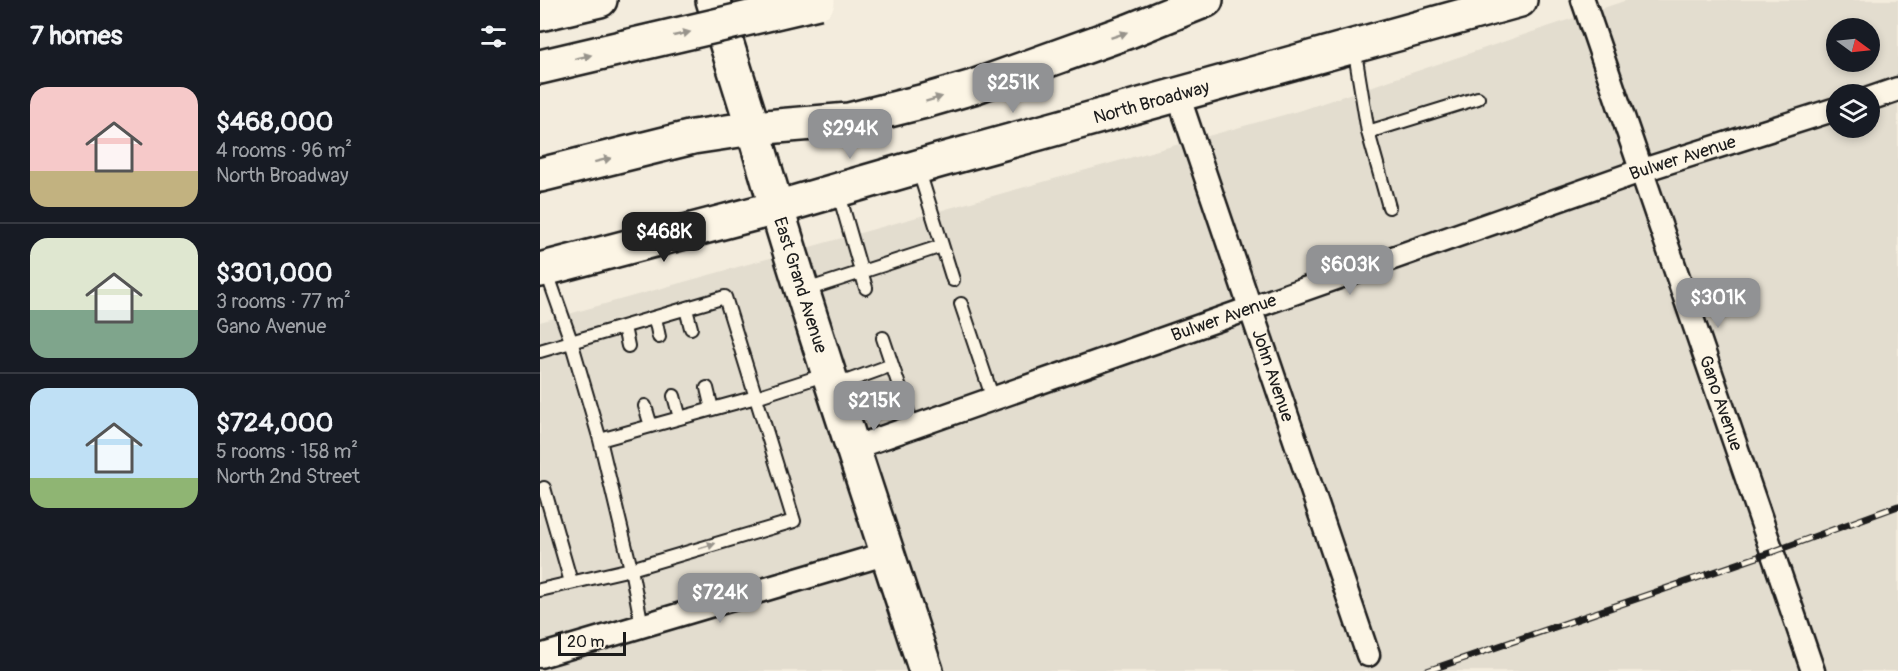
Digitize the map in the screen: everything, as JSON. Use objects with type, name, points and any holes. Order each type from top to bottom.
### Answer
[{"type":"main road","points":[[540,14],[600,0]]},
{"type":"main road","name":"East Grand Avenue","points":[[713,0],[829,380],[926,671]]},
{"type":"main road","points":[[540,175],[693,137],[753,128],[849,120],[925,101],[973,87],[1129,31],[1206,0]]},
{"type":"main road","name":"North Broadway","points":[[543,269],[776,207],[1520,0]]},
{"type":"main road","points":[[540,67],[823,1]]},
{"type":"street","name":"Gano Avenue","points":[[1583,0],[1813,671]]},
{"type":"street","points":[[1880,95],[1898,89]]},
{"type":"street","name":"John Avenue","points":[[1178,94],[1368,655]]},
{"type":"street","name":"Bulwer Avenue","points":[[853,448],[1643,170],[1826,112]]},
{"type":"street","points":[[540,656],[888,553]]},
{"type":"street","points":[[540,663],[542,671]]},
{"type":"lane","points":[[1353,46],[1368,132],[1389,207]]},
{"type":"lane","points":[[1368,132],[1478,98]]},
{"type":"lane","points":[[917,167],[953,280]]},
{"type":"lane","points":[[837,190],[866,288]]},
{"type":"lane","points":[[801,291],[942,246]]},
{"type":"lane","points":[[543,269],[571,341],[600,440],[631,569],[642,626]]},
{"type":"lane","points":[[540,351],[725,297],[794,521],[631,569],[540,590]]},
{"type":"lane","points":[[961,304],[993,399]]},
{"type":"lane","points":[[686,309],[691,328]]},
{"type":"lane","points":[[655,318],[659,337]]},
{"type":"lane","points":[[624,327],[628,346]]},
{"type":"lane","points":[[883,339],[913,427]]},
{"type":"lane","points":[[600,440],[756,397],[892,365]]},
{"type":"lane","points":[[707,388],[712,409]]},
{"type":"lane","points":[[674,396],[680,418]]},
{"type":"lane","points":[[645,406],[651,426]]},
{"type":"lane","points":[[544,488],[571,582]]},
{"type":"shaded area","points":[[1627,0],[1898,0],[1898,671],[540,671],[540,322],[1305,109]]},
{"type":"railway","points":[[1427,671],[1898,506]]}]
